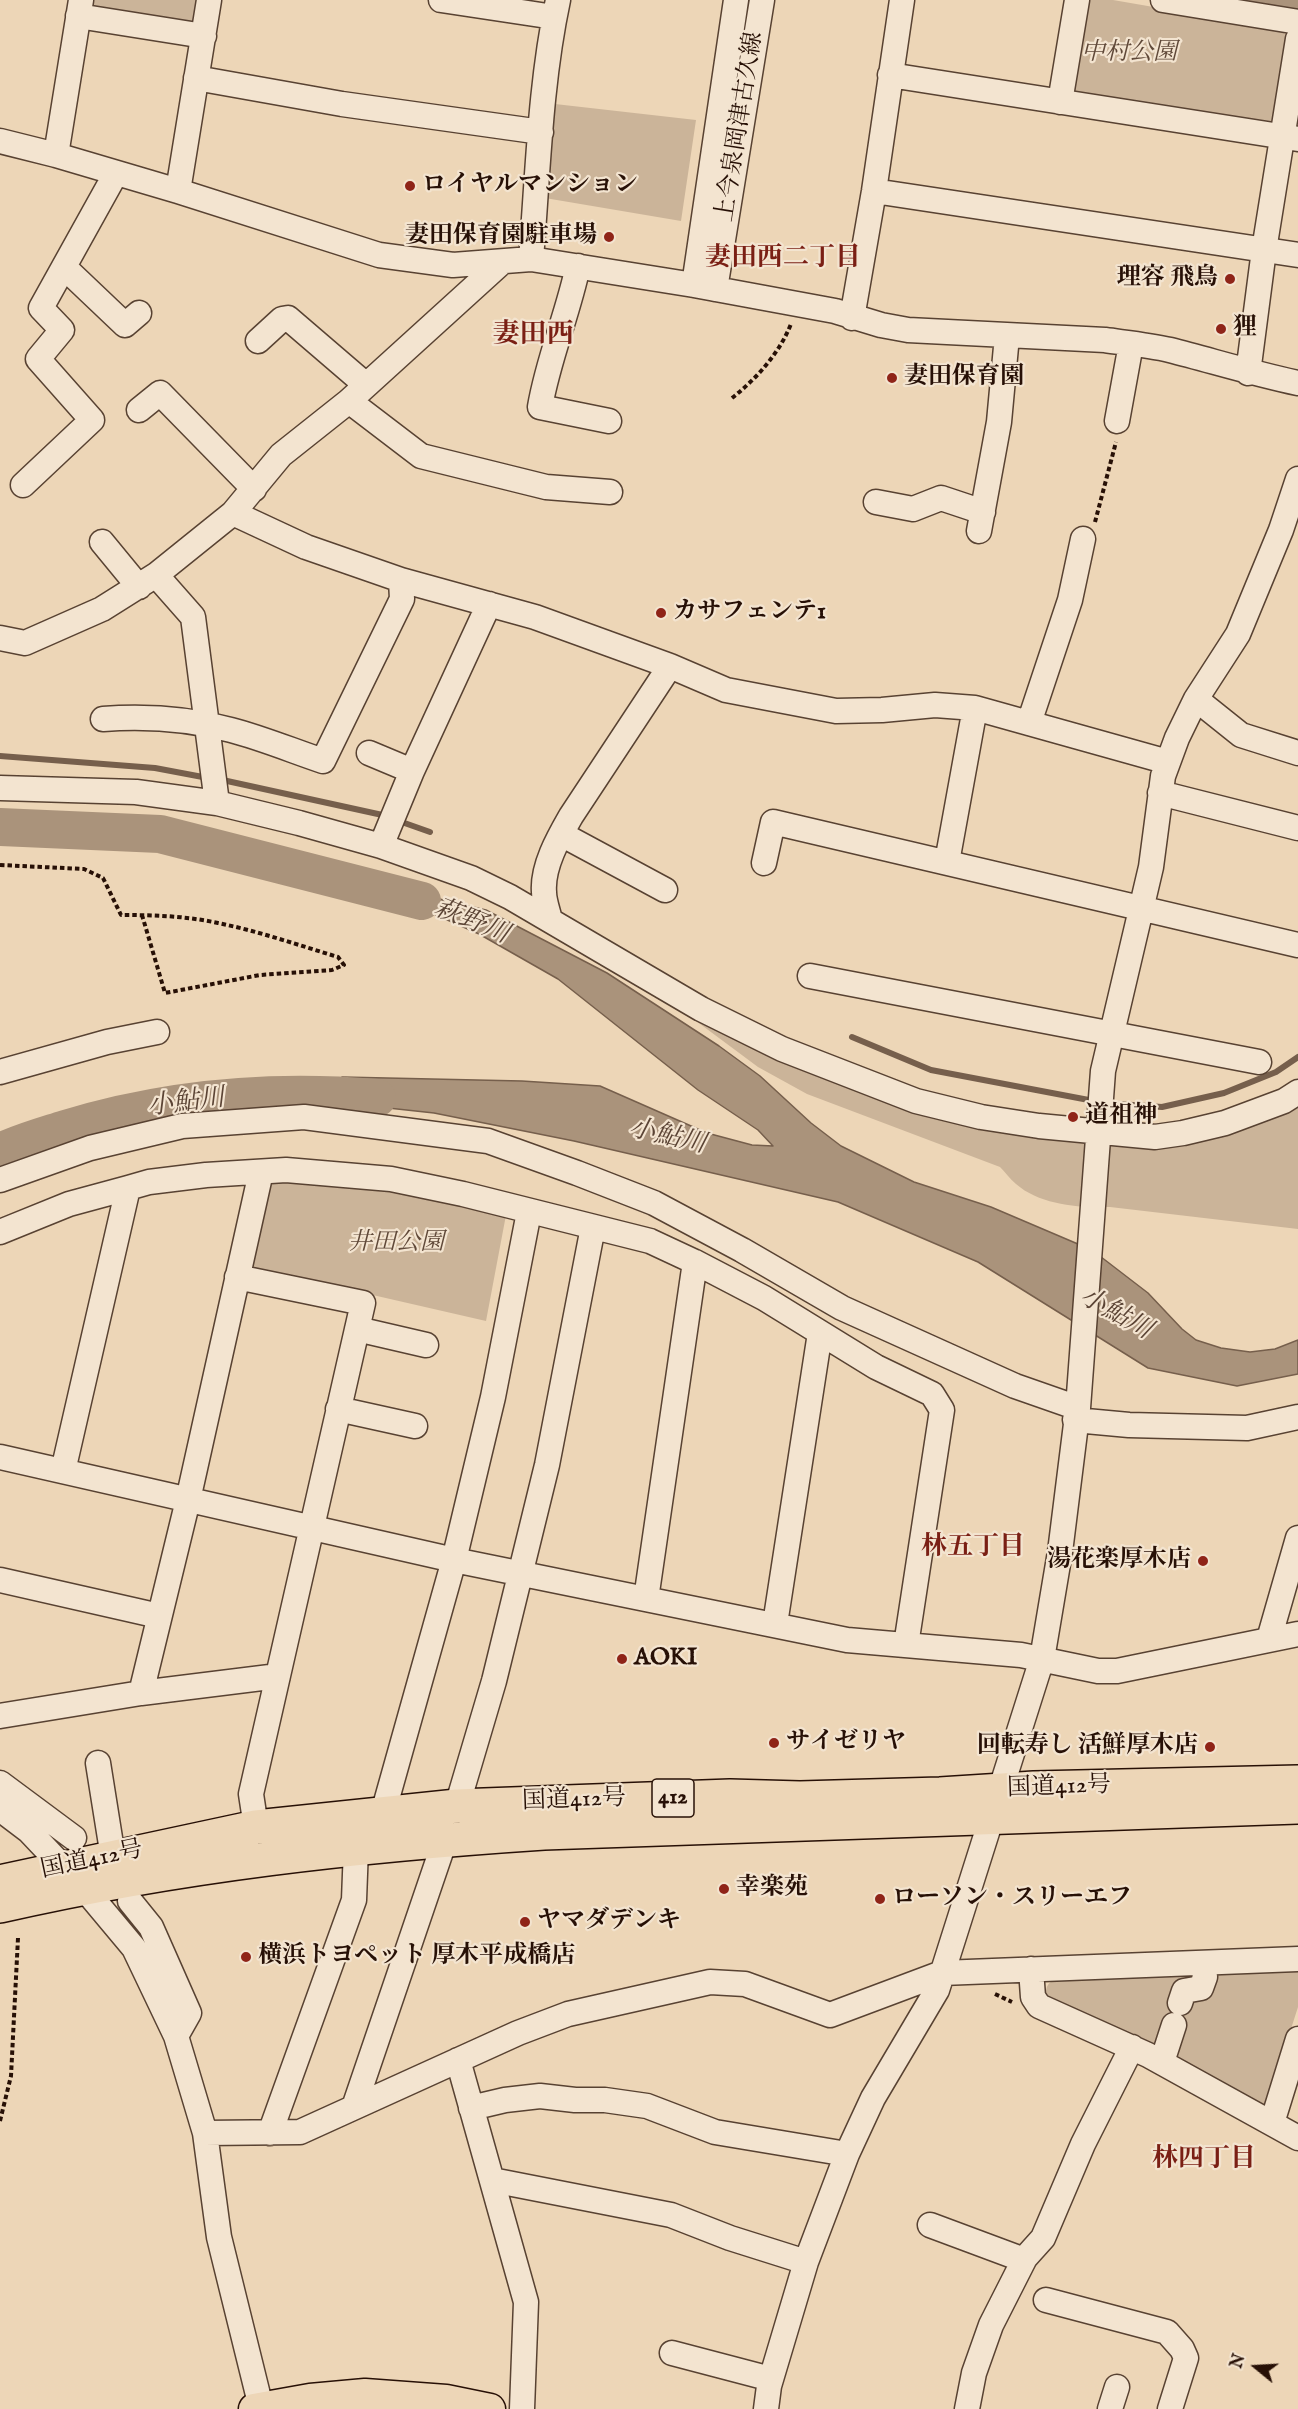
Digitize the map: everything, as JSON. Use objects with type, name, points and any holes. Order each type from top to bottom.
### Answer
[{"type":"highway","name":"国道412号","points":[[0,1882],[70,1870],[258,1860],[445,1840],[1298,1782]]},
{"type":"highway","name":"国道412号","points":[[0,1906],[70,1870],[113,1857],[256,1827],[457,1806],[730,1796],[800,1798],[940,1794],[995,1804],[1298,1807]]},
{"type":"main road","points":[[258,2408],[365,2394],[447,2400],[490,2409]]},
{"type":"street","points":[[178,191],[209,0]]},
{"type":"street","points":[[441,0],[556,9],[541,132],[531,259]]},
{"type":"street","name":"上今泉岡津古久線","points":[[704,287],[736,0]]},
{"type":"street","name":"上今泉岡津古久線","points":[[704,287],[762,0]]},
{"type":"street","points":[[852,318],[874,191],[902,0]]},
{"type":"street","points":[[1060,102],[1077,0]]},
{"type":"street","points":[[1163,0],[1298,22]]},
{"type":"street","points":[[56,155],[79,8],[204,36]]},
{"type":"street","points":[[1248,373],[1264,250],[1291,138],[1298,39]]},
{"type":"street","points":[[890,75],[1291,138]]},
{"type":"street","points":[[196,78],[342,104],[541,132]]},
{"type":"street","points":[[0,141],[178,191],[380,255],[453,265],[531,259],[799,304],[908,330],[1105,340],[1169,350],[1248,373],[1298,383]]},
{"type":"street","points":[[23,485],[92,420],[38,359],[62,330],[41,308],[116,173]]},
{"type":"street","points":[[874,191],[1298,255]]},
{"type":"street","points":[[0,638],[25,643],[102,609],[148,581],[233,513],[281,455],[349,401],[502,262]]},
{"type":"street","points":[[578,266],[570,301],[545,377],[540,407],[609,421]]},
{"type":"street","points":[[64,267],[125,325]]},
{"type":"street","points":[[258,341],[282,319],[288,318],[366,385]]},
{"type":"street","points":[[876,502],[914,509],[941,498],[981,522],[999,422],[1007,336]]},
{"type":"street","points":[[1117,421],[1131,344]]},
{"type":"street","points":[[139,410],[160,393],[254,489]]},
{"type":"street","points":[[349,401],[421,456],[441,453],[546,487],[610,492]]},
{"type":"street","points":[[766,2409],[771,2379],[806,2262],[847,2154],[873,2098],[937,1990],[1042,1659],[1060,1552],[1077,1414],[1103,1071],[1151,867],[1160,793],[1168,762],[1196,699],[1238,634],[1281,530],[1298,479]]},
{"type":"street","points":[[233,513],[306,547],[401,580],[535,617],[670,666],[726,690],[836,711],[936,705],[975,708],[1168,762]]},
{"type":"street","points":[[1029,723],[1051,637],[1070,600],[1088,533]]},
{"type":"street","points":[[102,542],[193,616],[215,787]]},
{"type":"street","points":[[103,719],[137,716],[208,725],[232,730],[323,761],[402,599],[401,580]]},
{"type":"street","points":[[381,846],[412,771],[489,604]]},
{"type":"street","points":[[550,920],[543,891],[547,868],[561,834],[670,666]]},
{"type":"street","points":[[1196,699],[1241,735],[1298,753]]},
{"type":"street","points":[[947,861],[975,708]]},
{"type":"street","points":[[369,753],[412,771]]},
{"type":"street","points":[[0,788],[136,792],[215,787],[299,823],[381,846],[471,878],[550,920],[701,1009],[782,1049],[916,1101],[981,1117],[1039,1126],[1100,1112],[1155,1137],[1225,1123],[1284,1101],[1298,1092]]},
{"type":"street","points":[[1160,793],[1298,828]]},
{"type":"street","points":[[764,863],[773,822],[1298,945]]},
{"type":"street","points":[[561,834],[665,891]]},
{"type":"street","points":[[810,976],[1259,1062]]},
{"type":"street","points":[[0,1072],[106,1042],[157,1032]]},
{"type":"street","points":[[0,1180],[90,1148],[193,1126],[304,1117],[488,1141],[654,1203],[742,1250],[842,1308],[1077,1414],[1129,1425],[1247,1428],[1298,1417]]},
{"type":"street","points":[[0,1232],[69,1204],[128,1188],[206,1174],[286,1170],[391,1179],[462,1194],[650,1241],[764,1298],[876,1366],[932,1394],[942,1410],[906,1645]]},
{"type":"street","points":[[141,1693],[188,1500],[261,1172]]},
{"type":"street","points":[[63,1471],[128,1188]]},
{"type":"street","points":[[383,1813],[454,1560],[493,1397],[529,1212]]},
{"type":"street","points":[[457,1806],[494,1681],[548,1465],[593,1227]]},
{"type":"street","points":[[646,1599],[695,1262]]},
{"type":"street","points":[[237,1277],[363,1303],[251,1794],[256,1827]]},
{"type":"street","points":[[775,1624],[819,1332],[842,1308]]},
{"type":"street","points":[[357,1329],[426,1345]]},
{"type":"street","points":[[339,1409],[415,1426]]},
{"type":"street","points":[[0,1457],[454,1560],[847,1640],[1021,1655],[1098,1671],[1117,1671],[1298,1634]]},
{"type":"street","points":[[1269,1639],[1298,1538]]},
{"type":"street","points":[[0,1580],[159,1616]]},
{"type":"street","points":[[0,1716],[141,1693],[278,1676]]},
{"type":"street","points":[[98,1763],[95,1789],[113,1857]]},
{"type":"street","points":[[0,1783],[134,1948],[176,2036],[205,2133],[219,2237],[258,2408]]},
{"type":"street","points":[[0,1809],[29,1831],[70,1870]]},
{"type":"street","points":[[354,2106],[445,1840]]},
{"type":"street","points":[[270,2133],[354,1900],[356,1848]]},
{"type":"street","points":[[130,1901],[151,1927],[189,2013],[176,2036]]},
{"type":"street","points":[[205,2133],[300,2132],[518,2033],[568,2014],[710,1982],[745,1984],[830,2014],[942,1974],[1298,1959]]},
{"type":"street","points":[[1162,2062],[1184,1991],[1201,1988],[1204,1977],[1203,1963]]},
{"type":"street","points":[[1031,1970],[1034,1997],[1039,2006],[1162,2062],[1298,2138]]},
{"type":"street","points":[[1272,2123],[1298,2039]]},
{"type":"street","points":[[967,2409],[974,2373],[991,2325],[1024,2260],[1043,2238],[1083,2144],[1132,2047]]},
{"type":"street","points":[[458,2060],[526,2302],[522,2409]]},
{"type":"street","points":[[471,2108],[505,2100],[540,2096],[575,2100],[605,2100],[647,2106],[715,2132],[847,2154]]},
{"type":"street","points":[[492,2180],[671,2215],[730,2238],[806,2262]]},
{"type":"street","points":[[930,2225],[1024,2260]]},
{"type":"street","points":[[1046,2300],[1167,2332],[1191,2352],[1186,2358],[1170,2409]]},
{"type":"street","points":[[672,2353],[771,2379]]},
{"type":"path","points":[[732,398],[758,375],[775,353],[786,335],[799,304]]},
{"type":"path","points":[[1088,533],[1119,431],[1117,421]]},
{"type":"path","points":[[0,865],[84,869],[103,878],[121,915],[142,915],[165,915],[218,922],[338,957],[344,965],[332,970],[260,975],[165,993],[142,915]]},
{"type":"path","points":[[0,2121],[11,2076],[18,1938]]},
{"type":"green space","points":[[89,0],[197,0],[194,21],[187,26],[95,12]]},
{"type":"green space","name":"中村公園","points":[[1090,0],[1113,0],[1281,29],[1291,42],[1276,120],[1265,126],[1076,98],[1068,84],[1083,5]]},
{"type":"green space","points":[[555,104],[696,120],[681,221],[545,198]]},
{"type":"green space","points":[[684,1012],[839,1080],[1161,1142],[1298,1098],[1298,1229],[1110,1207],[1073,1206],[1036,1197],[1014,1182],[1000,1167],[807,1094],[758,1067]]},
{"type":"green space","name":"井田公園","points":[[276,1180],[405,1190],[506,1215],[486,1321],[255,1268],[251,1261],[269,1185]]},
{"type":"green space","points":[[1298,1968],[1298,2007],[1266,2107],[1047,1999],[1046,1996],[1048,1984],[1056,1979]]},
{"type":"water","points":[[355,879],[486,910],[607,973],[719,1046],[760,1076],[811,1123],[841,1146],[914,1182],[991,1207],[1092,1250],[1148,1293],[1182,1329],[1196,1340],[1221,1348],[1250,1352],[1275,1349],[1298,1340],[1298,1374],[1237,1386],[1148,1368],[978,1262],[838,1202],[574,1141],[434,1113],[342,1103],[325,1094],[333,1083],[342,1077],[522,1081],[600,1086],[707,1133],[752,1145],[773,1146],[758,1130],[698,1090],[558,979],[479,934]]},
{"type":"waterway","points":[[1250,0],[1281,5]]},
{"type":"waterway","points":[[0,756],[155,768],[208,778]]},
{"type":"waterway","points":[[218,779],[387,816]]},
{"type":"waterway","points":[[396,820],[430,832]]},
{"type":"waterway","name":"萩野川","points":[[0,827],[160,834],[422,901]]},
{"type":"waterway","points":[[852,1037],[931,1070],[1094,1101]]},
{"type":"waterway","points":[[1104,1103],[1162,1107],[1224,1093],[1276,1072],[1298,1057]]},
{"type":"waterway","name":"小鮎川","points":[[0,1152],[32,1139],[103,1118],[181,1103],[219,1098],[298,1095],[377,1098]]},
{"type":"place","name":"ロイヤルマンション","points":[[410,186]]},
{"type":"place","name":"妻田保育園駐車場","points":[[609,237]]},
{"type":"place","name":"理容 飛鳥","points":[[1230,279]]},
{"type":"place","name":"狸","points":[[1221,329]]},
{"type":"place","name":"妻田保育園","points":[[892,378]]},
{"type":"place","name":"カサフェンテ1","points":[[661,613]]},
{"type":"place","name":"道祖神","points":[[1073,1117]]},
{"type":"place","name":"湯花楽厚木店","points":[[1203,1561]]},
{"type":"place","name":"AOKI","points":[[622,1659]]},
{"type":"place","name":"サイゼリヤ","points":[[774,1743]]},
{"type":"place","name":"回転寿し 活鮮厚木店","points":[[1210,1747]]},
{"type":"place","name":"幸楽苑","points":[[724,1889]]},
{"type":"place","name":"ローソン・スリーエフ","points":[[880,1899]]},
{"type":"place","name":"ヤマダデンキ","points":[[525,1922]]},
{"type":"place","name":"横浜トヨペット 厚木平成橋店","points":[[246,1957]]},
{"type":"district","name":"妻田西二丁目","points":[[783,260]]},
{"type":"district","name":"妻田西","points":[[533,336]]},
{"type":"district","name":"林五丁目","points":[[973,1549]]},
{"type":"district","name":"林四丁目","points":[[1204,2161]]}]
